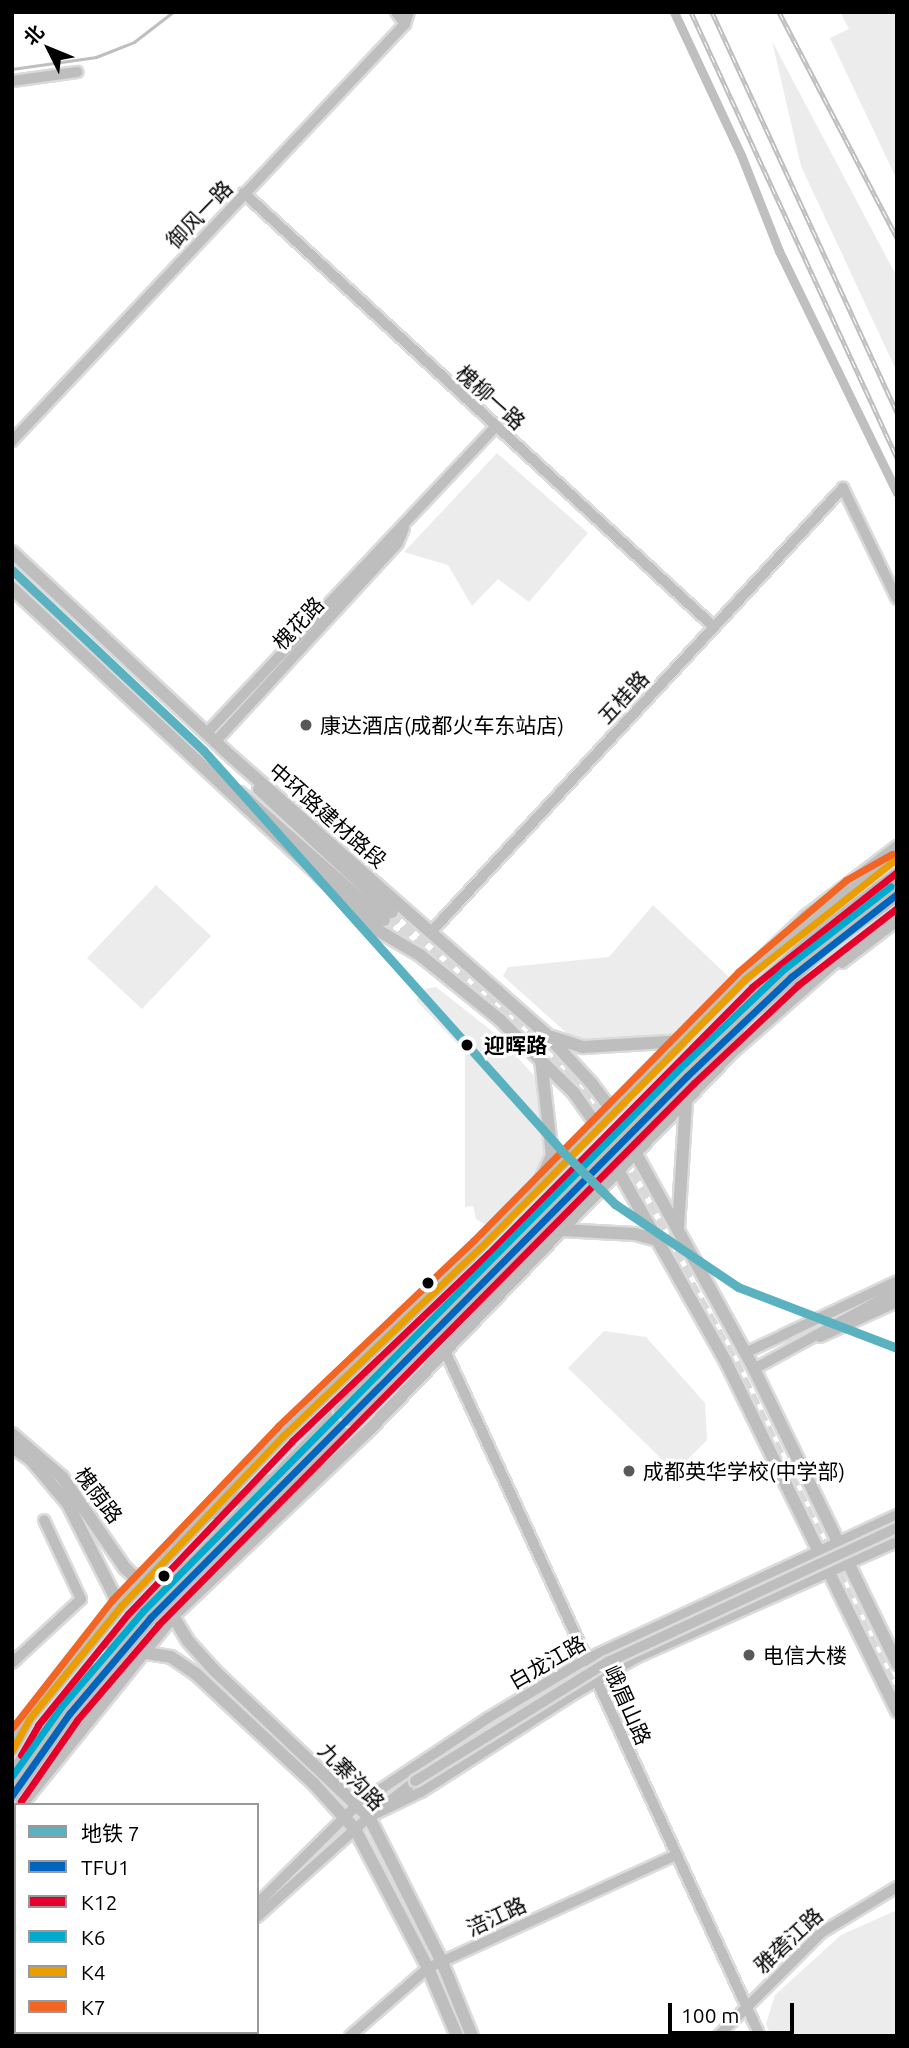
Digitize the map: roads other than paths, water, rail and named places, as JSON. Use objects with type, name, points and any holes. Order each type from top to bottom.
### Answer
[{"type":"highway","points":[[875,873],[897,860]]},
{"type":"highway","points":[[12,1795],[69,1714],[150,1618],[734,1010],[818,934],[897,875]]},
{"type":"highway","points":[[12,1774],[139,1614],[271,1480],[343,1419],[754,1011],[829,944],[897,894]]},
{"type":"main road","name":"中环路建材路段","points":[[12,552],[233,758],[546,1034],[613,1112],[634,1155],[754,1369],[850,1560],[897,1664]]},
{"type":"main road","points":[[12,588],[218,776],[267,813],[388,916],[273,805],[233,758]]},
{"type":"main road","points":[[218,776],[259,823],[379,931],[421,956],[541,1059],[598,1127],[618,1172],[726,1362],[830,1569],[897,1711]]},
{"type":"main road","points":[[12,1750],[29,1719],[120,1606],[201,1521],[365,1356],[481,1247],[745,979],[852,889],[875,873]]},
{"type":"main road","points":[[23,1803],[140,1653],[173,1616],[445,1351],[732,1052],[773,1013],[897,907]]},
{"type":"main road","points":[[546,1034],[583,1047],[683,1041]]},
{"type":"main road","points":[[537,1190],[552,1155],[541,1059]]},
{"type":"main road","points":[[678,1231],[676,1199],[686,1100]]},
{"type":"main road","points":[[561,1230],[635,1234],[658,1240]]},
{"type":"main road","points":[[296,1498],[343,1419]]},
{"type":"main road","name":"槐荫路","points":[[12,1434],[62,1477],[125,1568],[134,1576],[150,1575]]},
{"type":"main road","name":"槐荫路","points":[[12,1447],[31,1460],[68,1504],[120,1606]]},
{"type":"main road","points":[[201,1521],[271,1480]]},
{"type":"main road","name":"九寨沟路","points":[[173,1616],[215,1671],[369,1817],[442,1962],[472,2036]]},
{"type":"main road","name":"九寨沟路","points":[[140,1653],[172,1657],[195,1673],[355,1829],[429,1968],[457,2036]]},
{"type":"street","points":[[396,12],[405,24]]},
{"type":"street","name":"御风一路","points":[[12,441],[405,24],[410,12]]},
{"type":"street","points":[[12,81],[77,72]]},
{"type":"street","name":"槐柳一路","points":[[244,193],[714,627]]},
{"type":"street","name":"槐花路","points":[[211,738],[398,543],[404,528],[495,427]]},
{"type":"street","name":"五桂路","points":[[431,932],[843,488],[897,599]]},
{"type":"street","points":[[732,1052],[713,1056],[704,1050],[697,1033],[702,1021],[753,962],[841,886],[897,846]]},
{"type":"street","points":[[773,1013],[897,921]]},
{"type":"street","points":[[481,1247],[501,1241],[513,1247],[520,1259],[515,1279]]},
{"type":"street","points":[[745,1353],[897,1280]]},
{"type":"street","points":[[783,1335],[849,1313],[897,1291]]},
{"type":"street","points":[[754,1369],[897,1302]]},
{"type":"street","points":[[781,1355],[849,1313]]},
{"type":"street","name":"峨眉山路","points":[[445,1351],[587,1659],[674,1856],[761,2036]]},
{"type":"street","name":"白龙江路","points":[[259,1902],[344,1816],[390,1779],[587,1659],[897,1515]]},
{"type":"street","points":[[12,1663],[81,1599],[44,1520]]},
{"type":"street","points":[[369,1817],[415,1781],[608,1662],[897,1528]]},
{"type":"street","name":"白龙江路","points":[[259,1915],[369,1817],[421,1792],[596,1681],[636,1658],[897,1541]]},
{"type":"street","name":"涪江路","points":[[350,2036],[429,1968],[674,1856]]},
{"type":"street","name":"雅砻江路","points":[[718,2036],[821,1933],[897,1887]]},
{"type":"waterway","points":[[12,69],[96,57],[134,42],[173,12]]},
{"type":"waterway","points":[[674,12],[741,155],[779,251],[897,493]]},
{"type":"tunnel","points":[[392,912],[571,1076],[627,1154],[695,1274]]},
{"type":"tunnel","points":[[384,920],[421,952]]},
{"type":"tunnel","points":[[619,1159],[734,1363],[897,1697]]},
{"type":"railway","points":[[691,12],[897,458]]},
{"type":"railway","points":[[712,12],[897,413]]},
{"type":"railway","points":[[779,12],[897,238]]},
{"type":"metro line","name":"7","points":[[12,570],[203,750],[562,1151],[615,1204],[738,1287],[897,1348]]},
{"type":"place","name":"康达酒店(成都火车东站店)","points":[[306,725]]},
{"type":"place","name":"迎晖路","points":[[467,1045]]},
{"type":"place","name":"成都英华学校(中学部)","points":[[629,1471]]},
{"type":"place","name":"电信大楼","points":[[749,1655]]}]
